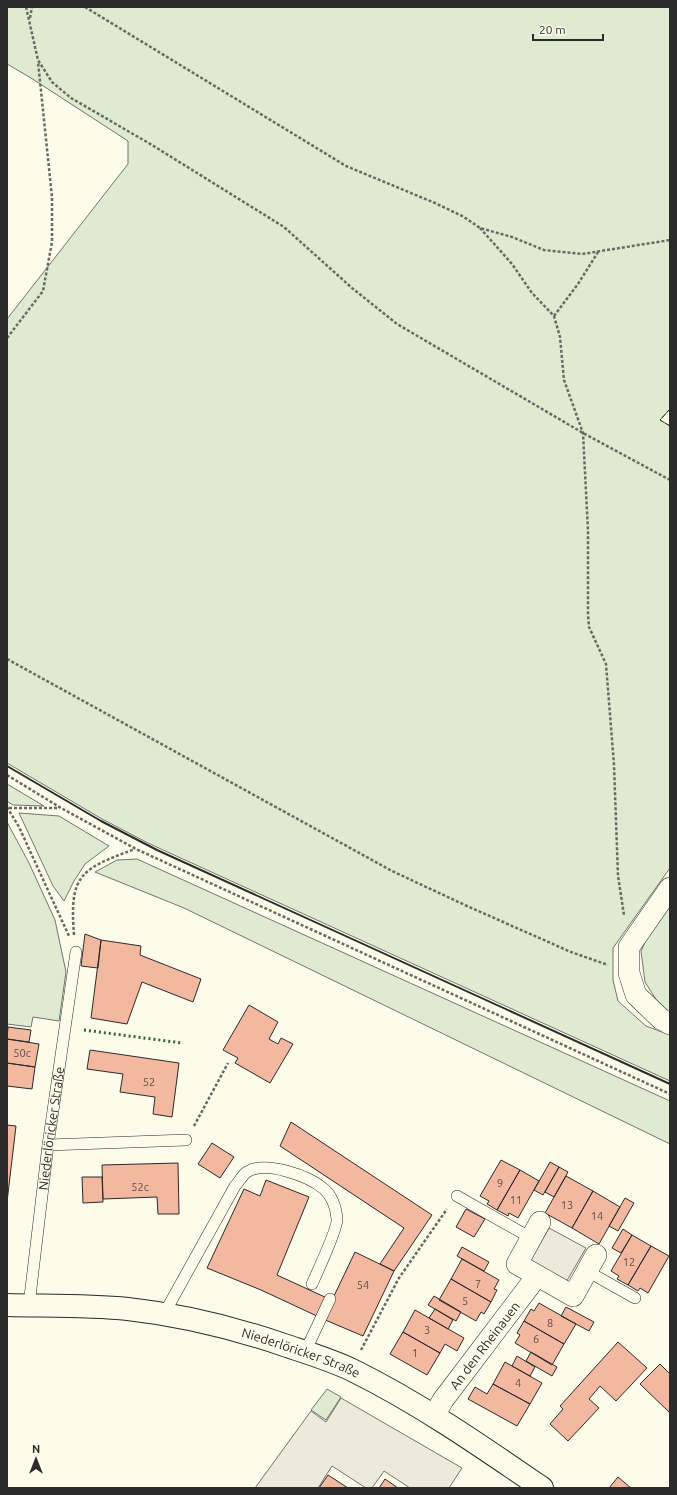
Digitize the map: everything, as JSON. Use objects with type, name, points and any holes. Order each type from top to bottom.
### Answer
[{"type":"main road","name":"Niederlöricker Straße","points":[[7,1305],[127,1309],[164,1314],[205,1322],[305,1352],[351,1370],[434,1416],[542,1488]]},
{"type":"street","points":[[670,888],[629,947],[629,973],[636,995],[660,1019],[670,1024]]},
{"type":"street","points":[[536,1230],[517,1264],[573,1296],[591,1263]]},
{"type":"street","name":"An den Rheinauen","points":[[434,1416],[443,1400],[537,1276]]},
{"type":"lane","name":"Niederlöricker Straße","points":[[29,1305],[48,1145],[76,952]]},
{"type":"lane","points":[[48,1145],[186,1140]]},
{"type":"lane","points":[[164,1314],[235,1186],[246,1172],[257,1168],[289,1172],[311,1179],[325,1190],[334,1203],[338,1220],[312,1284]]},
{"type":"lane","points":[[457,1196],[536,1230]]},
{"type":"lane","points":[[591,1263],[636,1298]]},
{"type":"lane","points":[[305,1352],[330,1299]]},
{"type":"path","points":[[7,338],[43,291],[52,242],[52,197],[38,60],[26,7]]},
{"type":"path","points":[[29,21],[32,7]]},
{"type":"path","points":[[85,7],[346,166],[435,203],[464,217],[480,228],[512,264],[532,293],[554,316],[560,337],[564,380],[583,433],[588,531],[589,627],[606,664],[614,765],[618,876],[629,947]]},
{"type":"path","points":[[38,60],[52,82],[71,98],[152,145],[284,227],[352,288],[397,324],[583,433],[670,480]]},
{"type":"path","points":[[480,228],[512,237],[544,250],[582,254],[670,240]]},
{"type":"path","points":[[554,316],[578,284],[599,251]]},
{"type":"path","points":[[7,659],[392,871],[564,948],[629,973]]},
{"type":"path","points":[[7,775],[61,808],[136,849],[670,1094]]},
{"type":"path","points":[[8,808],[61,808]]},
{"type":"path","points":[[8,808],[19,827],[76,952]]},
{"type":"path","points":[[76,952],[72,908],[76,887],[86,872],[105,860],[136,849]]},
{"type":"path","points":[[186,1140],[228,1064]]},
{"type":"path","points":[[351,1370],[399,1278],[457,1196]]},
{"type":"green space","points":[[7,7],[670,7],[670,409],[660,420],[670,426],[670,868],[613,948],[613,980],[618,1001],[646,1026],[670,1035],[670,1081],[150,844],[102,819],[7,763],[7,319],[128,164],[128,141],[7,64]]},
{"type":"green space","points":[[7,784],[44,806],[13,805],[7,801]]},
{"type":"green space","points":[[19,813],[59,816],[109,846],[85,864],[64,901],[53,886]]},
{"type":"green space","points":[[7,822],[29,863],[55,920],[66,972],[59,1021],[33,1017],[31,1027],[7,1024]]},
{"type":"green space","points":[[137,859],[670,1101],[670,1144],[184,908],[95,872],[117,860]]},
{"type":"green space","points":[[670,902],[670,1013],[662,1009],[645,982],[641,951],[652,927]]},
{"type":"green space","points":[[327,1389],[341,1397],[326,1420],[311,1410]]},
{"type":"shaded area","points":[[549,1228],[586,1248],[565,1284],[529,1263]]},
{"type":"shaded area","points":[[341,1398],[462,1468],[449,1488],[410,1488],[384,1471],[372,1488],[366,1488],[332,1466],[318,1488],[255,1488],[311,1411],[326,1422]]},
{"type":"building","points":[[85,934],[101,940],[98,968],[81,966]]},
{"type":"building","points":[[101,940],[141,946],[140,955],[201,979],[193,1002],[142,982],[127,1024],[91,1018]]},
{"type":"building","points":[[249,1005],[278,1022],[269,1039],[278,1044],[281,1038],[293,1044],[270,1083],[235,1063],[238,1058],[223,1050]]},
{"type":"building","points":[[8,1027],[31,1030],[29,1042],[7,1039]]},
{"type":"building","points":[[7,1039],[39,1044],[35,1067],[7,1063]]},
{"type":"building","points":[[90,1050],[179,1063],[172,1117],[153,1114],[155,1097],[120,1092],[123,1074],[87,1069]]},
{"type":"building","points":[[7,1063],[35,1067],[32,1089],[7,1086]]},
{"type":"building","points":[[291,1122],[432,1215],[394,1271],[380,1264],[404,1228],[280,1146]]},
{"type":"building","points":[[7,1125],[16,1126],[7,1202]]},
{"type":"building","points":[[212,1143],[234,1157],[220,1178],[198,1164]]},
{"type":"building","points":[[501,1160],[520,1170],[497,1210],[487,1204],[489,1201],[480,1196]]},
{"type":"building","points":[[550,1162],[559,1167],[543,1195],[534,1190]]},
{"type":"building","points":[[178,1163],[179,1214],[158,1214],[157,1197],[103,1199],[102,1165]]},
{"type":"building","points":[[559,1167],[568,1172],[554,1197],[545,1192]]},
{"type":"building","points":[[520,1170],[539,1181],[518,1218],[509,1213],[508,1216],[497,1210]]},
{"type":"building","points":[[566,1176],[593,1191],[572,1228],[545,1213]]},
{"type":"building","points":[[82,1177],[102,1177],[103,1202],[83,1203]]},
{"type":"building","points":[[266,1180],[309,1197],[277,1275],[327,1298],[319,1317],[261,1290],[207,1268],[244,1189],[260,1196]]},
{"type":"building","points":[[593,1191],[620,1207],[599,1244],[572,1228]]},
{"type":"building","points":[[625,1198],[634,1203],[618,1231],[609,1226]]},
{"type":"building","points":[[466,1209],[485,1219],[474,1237],[456,1227]]},
{"type":"building","points":[[623,1229],[632,1235],[621,1253],[612,1248]]},
{"type":"building","points":[[632,1235],[651,1246],[628,1285],[617,1279],[619,1276],[611,1271]]},
{"type":"building","points":[[651,1246],[669,1256],[648,1293],[640,1288],[638,1291],[628,1285]]},
{"type":"building","points":[[462,1247],[489,1262],[484,1271],[457,1256]]},
{"type":"building","points":[[355,1252],[394,1271],[363,1336],[323,1319]]},
{"type":"building","points":[[462,1259],[499,1280],[494,1289],[497,1290],[491,1302],[451,1279]]},
{"type":"building","points":[[451,1279],[491,1302],[484,1314],[481,1312],[476,1321],[439,1300]]},
{"type":"building","points":[[434,1296],[461,1312],[456,1321],[428,1305]]},
{"type":"building","points":[[539,1303],[576,1324],[564,1344],[524,1321],[531,1309],[534,1311]]},
{"type":"building","points":[[566,1307],[594,1322],[589,1331],[561,1316]]},
{"type":"building","points":[[435,1309],[453,1320],[448,1329],[429,1318]]},
{"type":"building","points":[[415,1310],[464,1338],[457,1351],[445,1344],[440,1353],[403,1332]]},
{"type":"building","points":[[524,1321],[564,1344],[552,1365],[515,1343],[520,1335],[517,1333]]},
{"type":"building","points":[[403,1332],[440,1353],[427,1375],[390,1354]]},
{"type":"building","points":[[618,1342],[647,1368],[616,1401],[600,1386],[589,1399],[599,1408],[568,1441],[550,1424],[563,1409],[560,1406]]},
{"type":"building","points":[[531,1352],[557,1367],[552,1376],[526,1361]]},
{"type":"building","points":[[517,1356],[535,1367],[530,1376],[512,1366]]},
{"type":"building","points":[[505,1362],[542,1383],[530,1404],[493,1384]]},
{"type":"building","points":[[660,1364],[670,1374],[670,1413],[640,1384]]},
{"type":"building","points":[[493,1384],[530,1404],[517,1426],[468,1399],[475,1387],[487,1394]]},
{"type":"building","points":[[328,1475],[348,1488],[319,1488]]},
{"type":"building","points":[[618,1477],[631,1488],[609,1488]]},
{"type":"building","points":[[385,1479],[398,1488],[379,1488]]},
{"type":"hedge","points":[[84,1030],[182,1043]]},
{"type":"fence","points":[[670,409],[660,420],[670,426]]},
{"type":"wall","points":[[7,766],[101,821],[157,850],[670,1084]]}]
